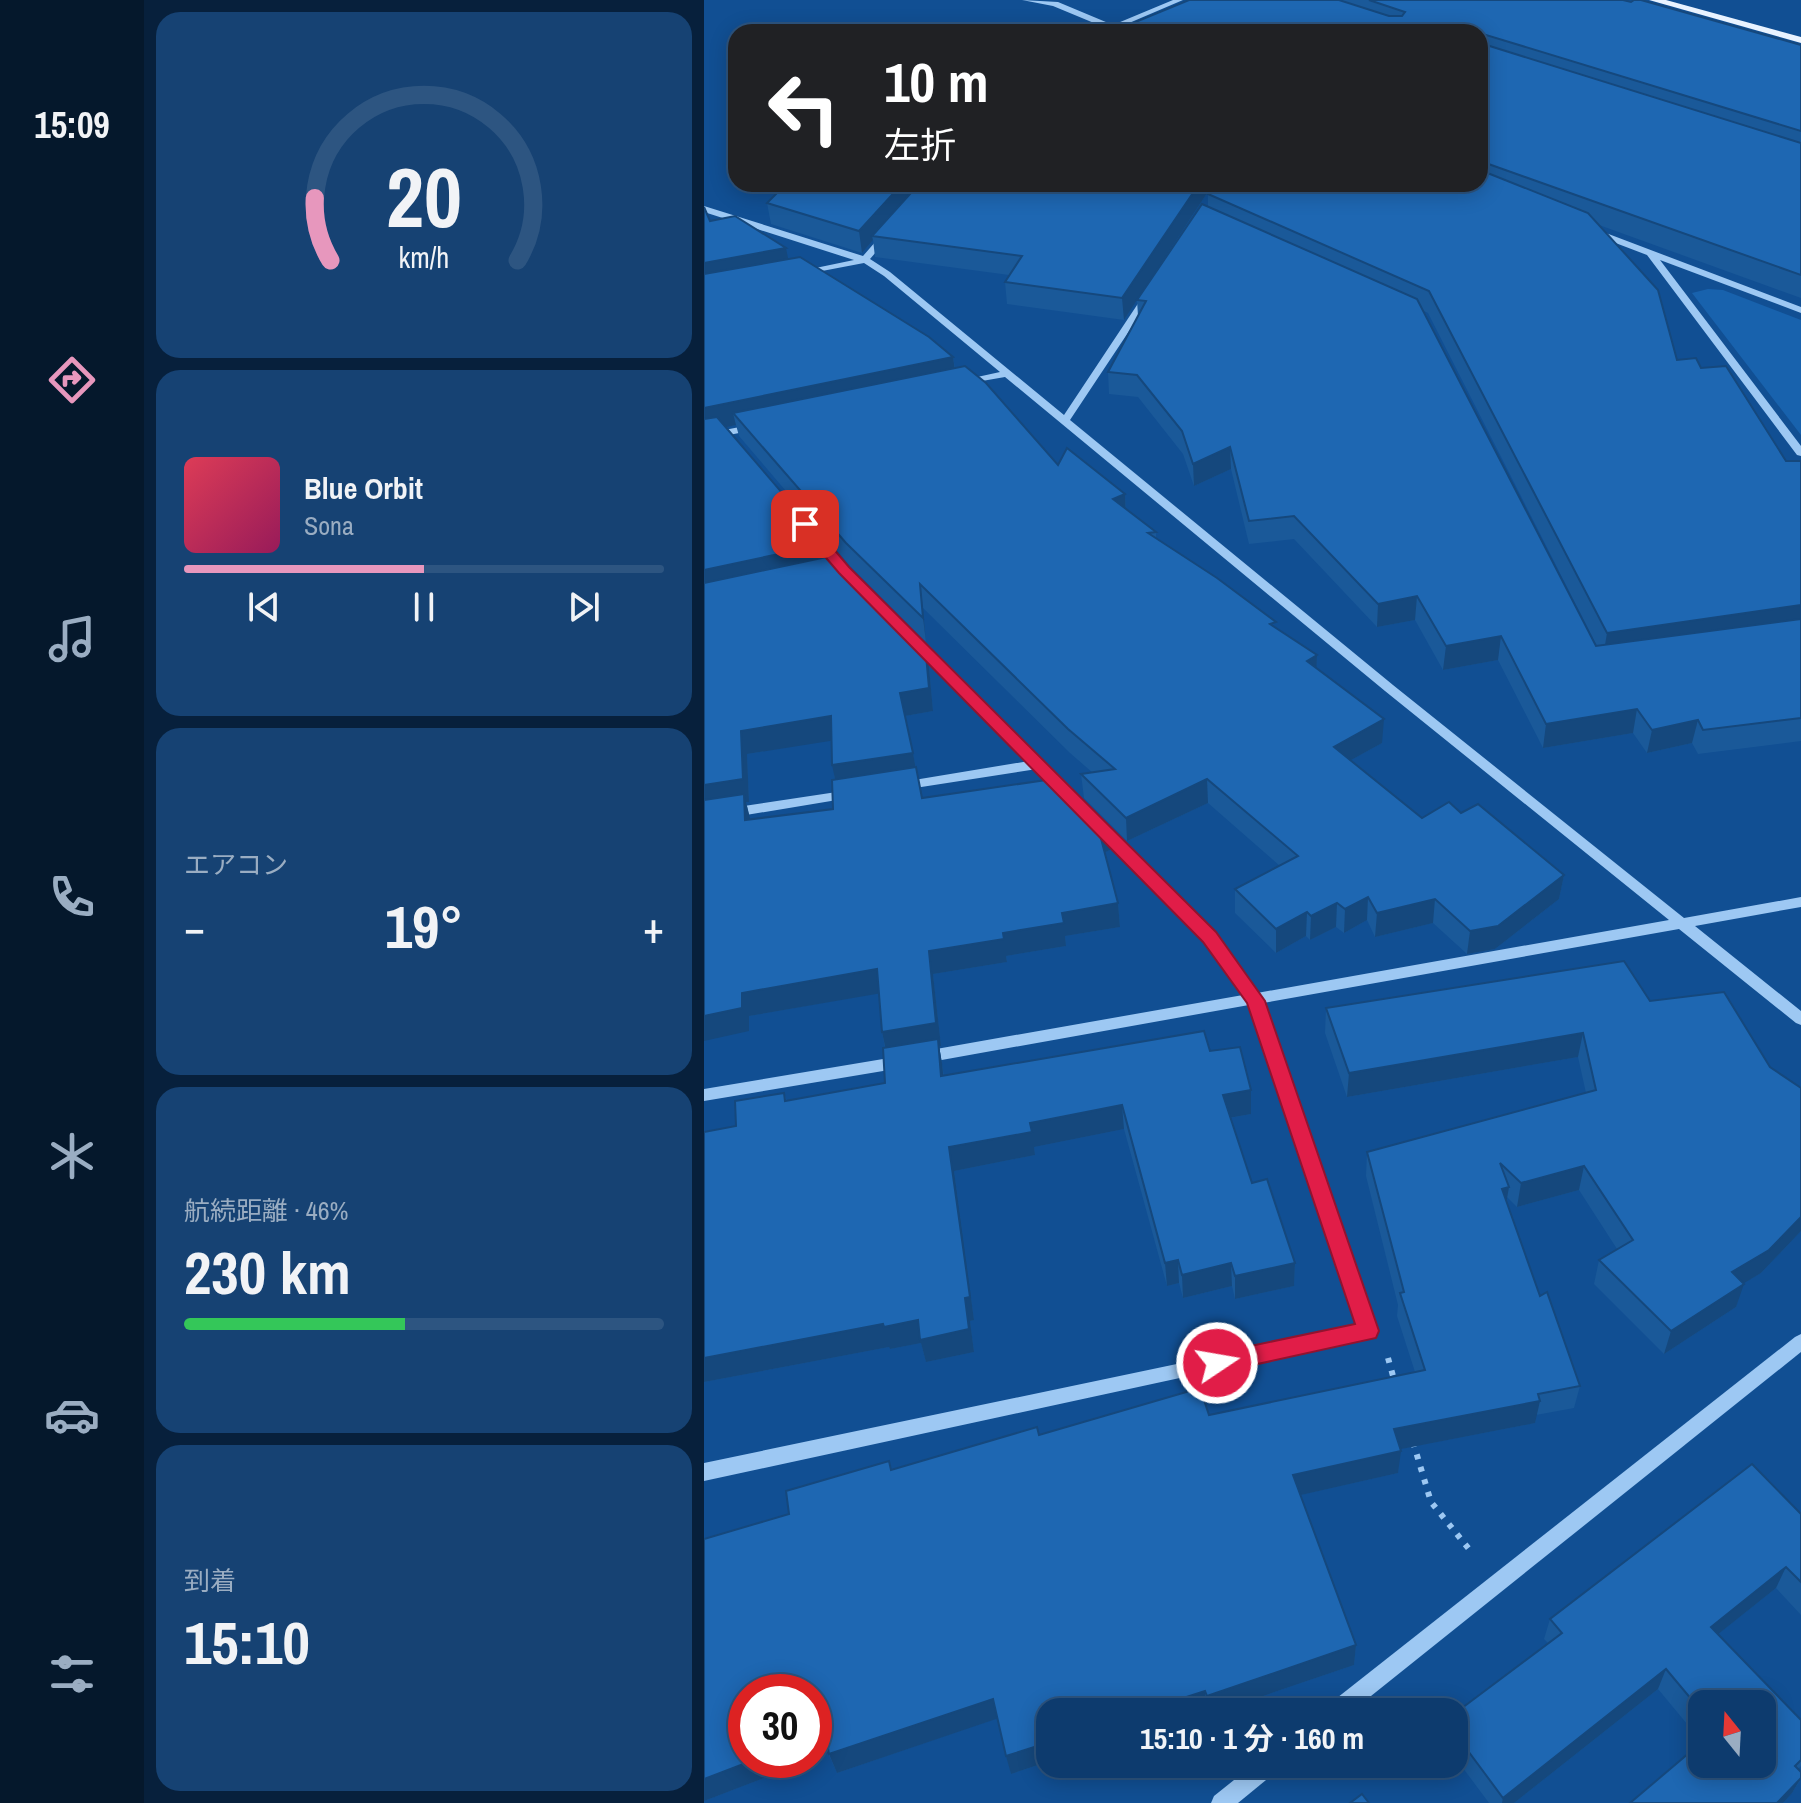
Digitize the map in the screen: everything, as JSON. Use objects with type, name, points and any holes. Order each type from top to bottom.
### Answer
[{"type":"main road","points":[[1654,0],[1801,40]]},
{"type":"street","points":[[1027,0],[1055,4],[1104,24]]},
{"type":"street","points":[[1123,24],[1179,0]]},
{"type":"street","points":[[704,209],[865,260],[1066,419],[1377,678],[1801,1019]]},
{"type":"street","points":[[789,275],[865,260],[894,227]]},
{"type":"street","points":[[1583,227],[1801,310]]},
{"type":"street","points":[[1651,254],[1801,453]]},
{"type":"street","points":[[1066,419],[1157,280]]},
{"type":"street","points":[[950,385],[1009,373]]},
{"type":"street","points":[[704,437],[770,423]]},
{"type":"street","points":[[726,433],[735,444]]},
{"type":"street","points":[[909,635],[1072,796]]},
{"type":"street","points":[[887,788],[1040,764]]},
{"type":"street","points":[[704,817],[872,790]]},
{"type":"street","points":[[704,1472],[1368,1331],[1255,1001],[1210,937],[1082,807]]},
{"type":"street","points":[[704,1095],[1255,1001],[1801,902]]},
{"type":"street","points":[[1353,1698],[1801,1342]]},
{"type":"street","points":[[1221,1803],[1252,1778]]},
{"type":"path","points":[[1368,1331],[1388,1358],[1397,1387]]},
{"type":"path","points":[[1409,1430],[1431,1502],[1497,1583]]},
{"type":"shaded area","points":[[1708,289],[1723,290],[1801,320],[1801,435],[1692,293]]},
{"type":"building","points":[[1189,0],[1339,0],[1389,16],[1402,16],[1405,12],[1369,0],[1641,0],[1801,45],[1801,131],[1488,36],[1488,24],[1133,23]]},
{"type":"building","points":[[1488,45],[1801,143],[1801,275],[1488,164]]},
{"type":"building","points":[[1488,173],[1588,213],[1658,290],[1677,360],[1696,358],[1701,368],[1726,366],[1786,461],[1801,461],[1801,605],[1607,633],[1429,291],[1208,194],[1488,192]]},
{"type":"building","points":[[778,192],[895,192],[859,231],[767,203]]},
{"type":"building","points":[[912,192],[1194,192],[1122,298],[1005,282],[1022,256],[872,236]]},
{"type":"building","points":[[1202,204],[1417,299],[1596,646],[1801,619],[1801,718],[1703,730],[1698,720],[1652,730],[1637,709],[1546,724],[1501,636],[1446,646],[1417,596],[1378,604],[1294,516],[1249,521],[1230,447],[1193,464],[1182,431],[1137,375],[1108,372],[1146,301],[1137,300]]},
{"type":"building","points":[[704,207],[710,221],[735,216],[786,248],[704,263]]},
{"type":"building","points":[[800,257],[929,337],[953,357],[704,408],[704,274]]},
{"type":"building","points":[[965,366],[986,383],[1058,465],[1067,448],[1125,494],[1113,499],[1156,532],[1148,533],[1217,578],[1276,622],[1270,624],[1317,655],[1307,661],[1384,719],[1334,747],[1422,818],[1449,802],[1461,813],[1478,804],[1564,875],[1498,926],[1470,931],[1435,899],[1377,913],[1368,897],[1345,909],[1337,903],[1311,916],[1307,912],[1276,929],[1235,889],[1298,856],[1207,779],[1126,818],[1081,774],[1115,769],[1068,729],[920,584],[923,618],[846,543],[733,413]]},
{"type":"building","points":[[717,417],[826,544],[704,570],[704,419]]},
{"type":"building","points":[[836,555],[925,644],[929,688],[900,693],[913,753],[832,765],[831,716],[741,731],[743,779],[704,785],[704,583]]},
{"type":"building","points":[[916,767],[922,798],[1060,778],[1108,826],[1099,831],[1118,903],[1062,913],[1064,923],[1003,933],[1004,939],[929,951],[936,1023],[882,1032],[877,969],[742,993],[742,1008],[704,1016],[704,800],[744,794],[745,820],[833,809],[832,780]]},
{"type":"building","points":[[1624,961],[1650,1001],[1724,992],[1770,1067],[1801,1088],[1801,1217],[1769,1250],[1732,1272],[1744,1284],[1671,1331],[1599,1260],[1633,1240],[1584,1166],[1521,1183],[1500,1163],[1509,1187],[1502,1189],[1540,1296],[1547,1292],[1580,1386],[1538,1394],[1540,1401],[1394,1429],[1401,1451],[1293,1475],[1356,1645],[1207,1696],[1205,1691],[1183,1698],[1036,1698],[1036,1746],[1006,1756],[993,1699],[832,1753],[832,1674],[728,1674],[728,1770],[704,1779],[704,1539],[789,1514],[786,1491],[889,1461],[891,1470],[1037,1427],[1039,1435],[1200,1388],[1209,1415],[1425,1370],[1400,1293],[1404,1292],[1367,1152],[1596,1090],[1583,1033],[1349,1073],[1326,1008]]},
{"type":"building","points":[[1204,1031],[1210,1051],[1240,1047],[1251,1090],[1223,1095],[1252,1183],[1267,1179],[1295,1263],[1235,1276],[1231,1263],[1182,1275],[1178,1260],[1165,1263],[1122,1105],[1030,1123],[1032,1132],[949,1147],[970,1297],[965,1298],[969,1329],[920,1340],[918,1320],[704,1358],[704,1132],[736,1126],[735,1101],[784,1093],[785,1101],[885,1083],[883,1048],[938,1039],[941,1076]]},
{"type":"building","points":[[1752,1464],[1801,1514],[1801,1582],[1786,1567],[1711,1627],[1772,1690],[1688,1690],[1688,1695],[1666,1669],[1503,1798],[1468,1751],[1468,1704],[1562,1633],[1550,1619]]},
{"type":"building","points":[[1776,1694],[1801,1720],[1801,1760],[1795,1766],[1801,1772],[1801,1778],[1777,1803],[1630,1803],[1688,1754],[1688,1778],[1776,1778]]},
{"type":"building","points":[[1362,1794],[1369,1803],[1350,1803]]},
{"type":"route","points":[[805,524],[844,570],[1210,937],[1255,1001],[1368,1331],[1217,1363]]}]
